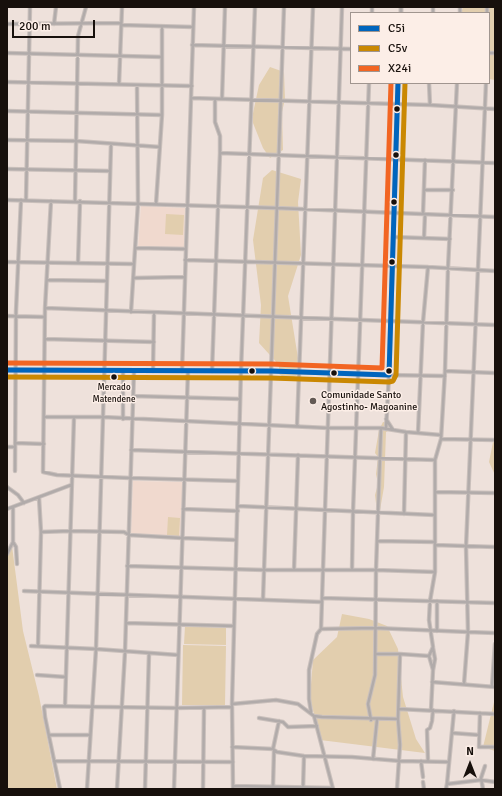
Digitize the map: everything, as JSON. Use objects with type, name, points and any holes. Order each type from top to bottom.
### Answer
[{"type":"street","points":[[26,200],[28,169],[30,7]]},
{"type":"street","points":[[54,24],[56,7]]},
{"type":"street","points":[[75,201],[78,55],[80,24],[86,7]]},
{"type":"street","points":[[119,84],[122,7]]},
{"type":"street","points":[[182,371],[194,7]]},
{"type":"street","points":[[222,99],[226,7]]},
{"type":"street","points":[[255,7],[235,569],[232,706],[233,788],[273,786],[303,789],[333,788],[317,726],[312,714],[309,699],[309,670],[317,634],[321,629],[342,7]]},
{"type":"street","points":[[263,599],[284,7]]},
{"type":"street","points":[[297,426],[313,7]]},
{"type":"street","points":[[7,24],[121,24],[162,27],[193,27]]},
{"type":"street","points":[[156,204],[162,115],[162,27]]},
{"type":"street","points":[[192,45],[312,46],[350,49]]},
{"type":"street","points":[[7,53],[162,57]]},
{"type":"street","points":[[7,82],[192,86]]},
{"type":"street","points":[[352,570],[369,84]]},
{"type":"street","points":[[386,429],[398,84]]},
{"type":"street","points":[[429,84],[430,105]]},
{"type":"street","points":[[428,761],[427,730],[430,728],[432,721],[432,682],[435,659],[430,631],[430,602],[435,572],[435,460],[441,439],[445,376],[448,268],[453,190],[457,84]]},
{"type":"street","points":[[464,684],[468,632],[466,547],[486,84]]},
{"type":"street","points":[[131,312],[138,204],[139,147],[137,85]]},
{"type":"street","points":[[191,98],[430,105],[495,110]]},
{"type":"street","points":[[212,371],[220,153],[220,136],[215,124],[215,99]]},
{"type":"street","points":[[7,111],[162,115]]},
{"type":"street","points":[[7,140],[76,141],[139,147],[160,147]]},
{"type":"street","points":[[87,789],[89,735],[96,649],[108,202],[111,144]]},
{"type":"street","points":[[220,153],[279,154],[495,164]]},
{"type":"street","points":[[424,238],[425,160]]},
{"type":"street","points":[[7,169],[109,171]]},
{"type":"street","points":[[424,190],[453,190]]},
{"type":"street","points":[[7,200],[80,201],[495,217]]},
{"type":"street","points":[[15,471],[17,317],[21,200]]},
{"type":"street","points":[[51,201],[45,308],[43,472],[130,478],[238,481]]},
{"type":"street","points":[[78,263],[80,201]]},
{"type":"street","points":[[392,237],[450,239]]},
{"type":"street","points":[[136,248],[185,249]]},
{"type":"street","points":[[185,260],[428,267],[495,271]]},
{"type":"street","points":[[7,262],[134,264]]},
{"type":"street","points":[[418,433],[423,322],[428,267]]},
{"type":"street","points":[[134,278],[184,277]]},
{"type":"street","points":[[47,280],[107,281]]},
{"type":"street","points":[[45,308],[495,325]]},
{"type":"street","points":[[154,313],[154,371]]},
{"type":"street","points":[[7,316],[45,317]]},
{"type":"street","points":[[45,339],[154,342]]},
{"type":"street","points":[[7,370],[241,370],[445,376]]},
{"type":"street","points":[[123,371],[123,419]]},
{"type":"street","points":[[117,789],[120,707],[125,652],[134,371]]},
{"type":"street","points":[[174,789],[188,371]]},
{"type":"street","points":[[445,371],[495,373]]},
{"type":"street","points":[[133,396],[240,398]]},
{"type":"street","points":[[44,417],[103,417],[328,428],[382,428],[441,435]]},
{"type":"street","points":[[65,706],[74,417]]},
{"type":"street","points":[[386,419],[393,430]]},
{"type":"street","points":[[371,720],[368,700],[375,675],[376,570],[382,428]]},
{"type":"street","points":[[404,514],[406,432]]},
{"type":"street","points":[[441,439],[495,440]]},
{"type":"street","points":[[15,443],[44,444]]},
{"type":"street","points":[[7,447],[15,447]]},
{"type":"street","points":[[131,450],[435,460]]},
{"type":"street","points":[[294,570],[298,455]]},
{"type":"street","points":[[7,509],[71,485]]},
{"type":"street","points":[[7,487],[18,495],[24,503]]},
{"type":"street","points":[[435,492],[495,493]]},
{"type":"street","points":[[38,646],[41,532],[39,498]]},
{"type":"street","points":[[238,506],[324,511],[434,514]]},
{"type":"street","points":[[7,554],[13,542],[13,507]]},
{"type":"street","points":[[183,509],[238,511]]},
{"type":"street","points":[[41,532],[100,531],[124,532],[128,535],[236,540]]},
{"type":"street","points":[[377,541],[466,547],[495,547]]},
{"type":"street","points":[[13,542],[16,547],[18,564]]},
{"type":"street","points":[[127,566],[264,570],[376,570],[435,572]]},
{"type":"street","points":[[24,591],[235,599],[495,603]]},
{"type":"street","points":[[437,601],[437,631]]},
{"type":"street","points":[[126,623],[234,626]]},
{"type":"street","points":[[321,629],[375,628],[495,633]]},
{"type":"street","points":[[432,682],[493,686],[495,644]]},
{"type":"street","points":[[31,646],[178,655]]},
{"type":"street","points":[[433,647],[428,656],[433,670]]},
{"type":"street","points":[[146,789],[149,654]]},
{"type":"street","points":[[376,654],[428,656]]},
{"type":"street","points":[[397,789],[400,761],[398,719],[400,654]]},
{"type":"street","points":[[37,675],[66,677]]},
{"type":"street","points":[[60,789],[44,707],[47,706],[204,708],[276,700],[298,704],[312,714],[366,720],[398,719]]},
{"type":"street","points":[[203,789],[204,708]]},
{"type":"street","points":[[399,709],[495,714]]},
{"type":"street","points":[[446,789],[454,711]]},
{"type":"street","points":[[480,713],[478,735],[479,747],[495,747]]},
{"type":"street","points":[[366,720],[369,714]]},
{"type":"street","points":[[259,718],[283,722],[288,727],[317,726]]},
{"type":"street","points":[[373,759],[377,720]]},
{"type":"street","points":[[273,786],[273,750],[279,721]]},
{"type":"street","points":[[452,733],[478,735]]},
{"type":"street","points":[[49,735],[89,735]]},
{"type":"street","points":[[232,747],[273,750],[304,756],[449,762]]},
{"type":"street","points":[[303,789],[304,756]]},
{"type":"street","points":[[54,761],[174,763],[233,762]]},
{"type":"street","points":[[421,761],[423,777]]},
{"type":"street","points":[[483,789],[481,780],[485,766]]},
{"type":"street","points":[[447,784],[481,780],[495,782]]},
{"type":"street","points":[[423,782],[424,789]]},
{"type":"shaded area","points":[[463,7],[495,7],[495,80],[490,79],[490,12],[461,12]]},
{"type":"shaded area","points":[[270,67],[284,72],[285,99],[282,112],[283,150],[270,158],[263,148],[253,123],[253,113],[259,85]]},
{"type":"shaded area","points":[[272,170],[301,179],[298,202],[301,255],[288,296],[298,358],[297,375],[289,381],[279,374],[279,365],[259,343],[261,305],[253,240],[263,178]]},
{"type":"shaded area","points":[[141,206],[185,208],[184,248],[138,248]]},
{"type":"shaded area","points":[[166,214],[184,215],[183,235],[165,234]]},
{"type":"shaded area","points":[[383,422],[391,423],[392,429],[386,432],[384,487],[380,510],[377,512],[375,495],[378,484],[376,474],[378,457],[375,453],[379,430]]},
{"type":"shaded area","points":[[493,442],[495,443],[495,475],[489,462]]},
{"type":"shaded area","points":[[133,481],[183,482],[180,537],[131,534]]},
{"type":"shaded area","points":[[168,517],[180,518],[179,536],[167,535]]},
{"type":"shaded area","points":[[12,546],[23,631],[39,696],[57,789],[7,789],[7,556]]},
{"type":"shaded area","points":[[342,614],[369,619],[387,626],[398,649],[403,697],[416,739],[425,753],[320,740],[310,697],[313,660],[337,637]]},
{"type":"shaded area","points":[[185,626],[226,628],[226,645],[184,644]]},
{"type":"shaded area","points":[[183,645],[226,646],[225,705],[182,705]]},
{"type":"shaded area","points":[[495,698],[495,751],[483,747]]},
{"type":"transit line","name":"X24i","points":[[7,363],[271,364],[382,368],[391,84]]},
{"type":"transit line","name":"C5i","points":[[7,370],[271,371],[389,375],[398,84]]},
{"type":"transit line","name":"C5v","points":[[7,377],[271,378],[393,381],[396,375],[405,84]]},
{"type":"place","name":"Mercado Matendene","points":[[114,377]]},
{"type":"place","name":"Comunidade Santo Agostinho- Magoanine","points":[[313,401]]}]
